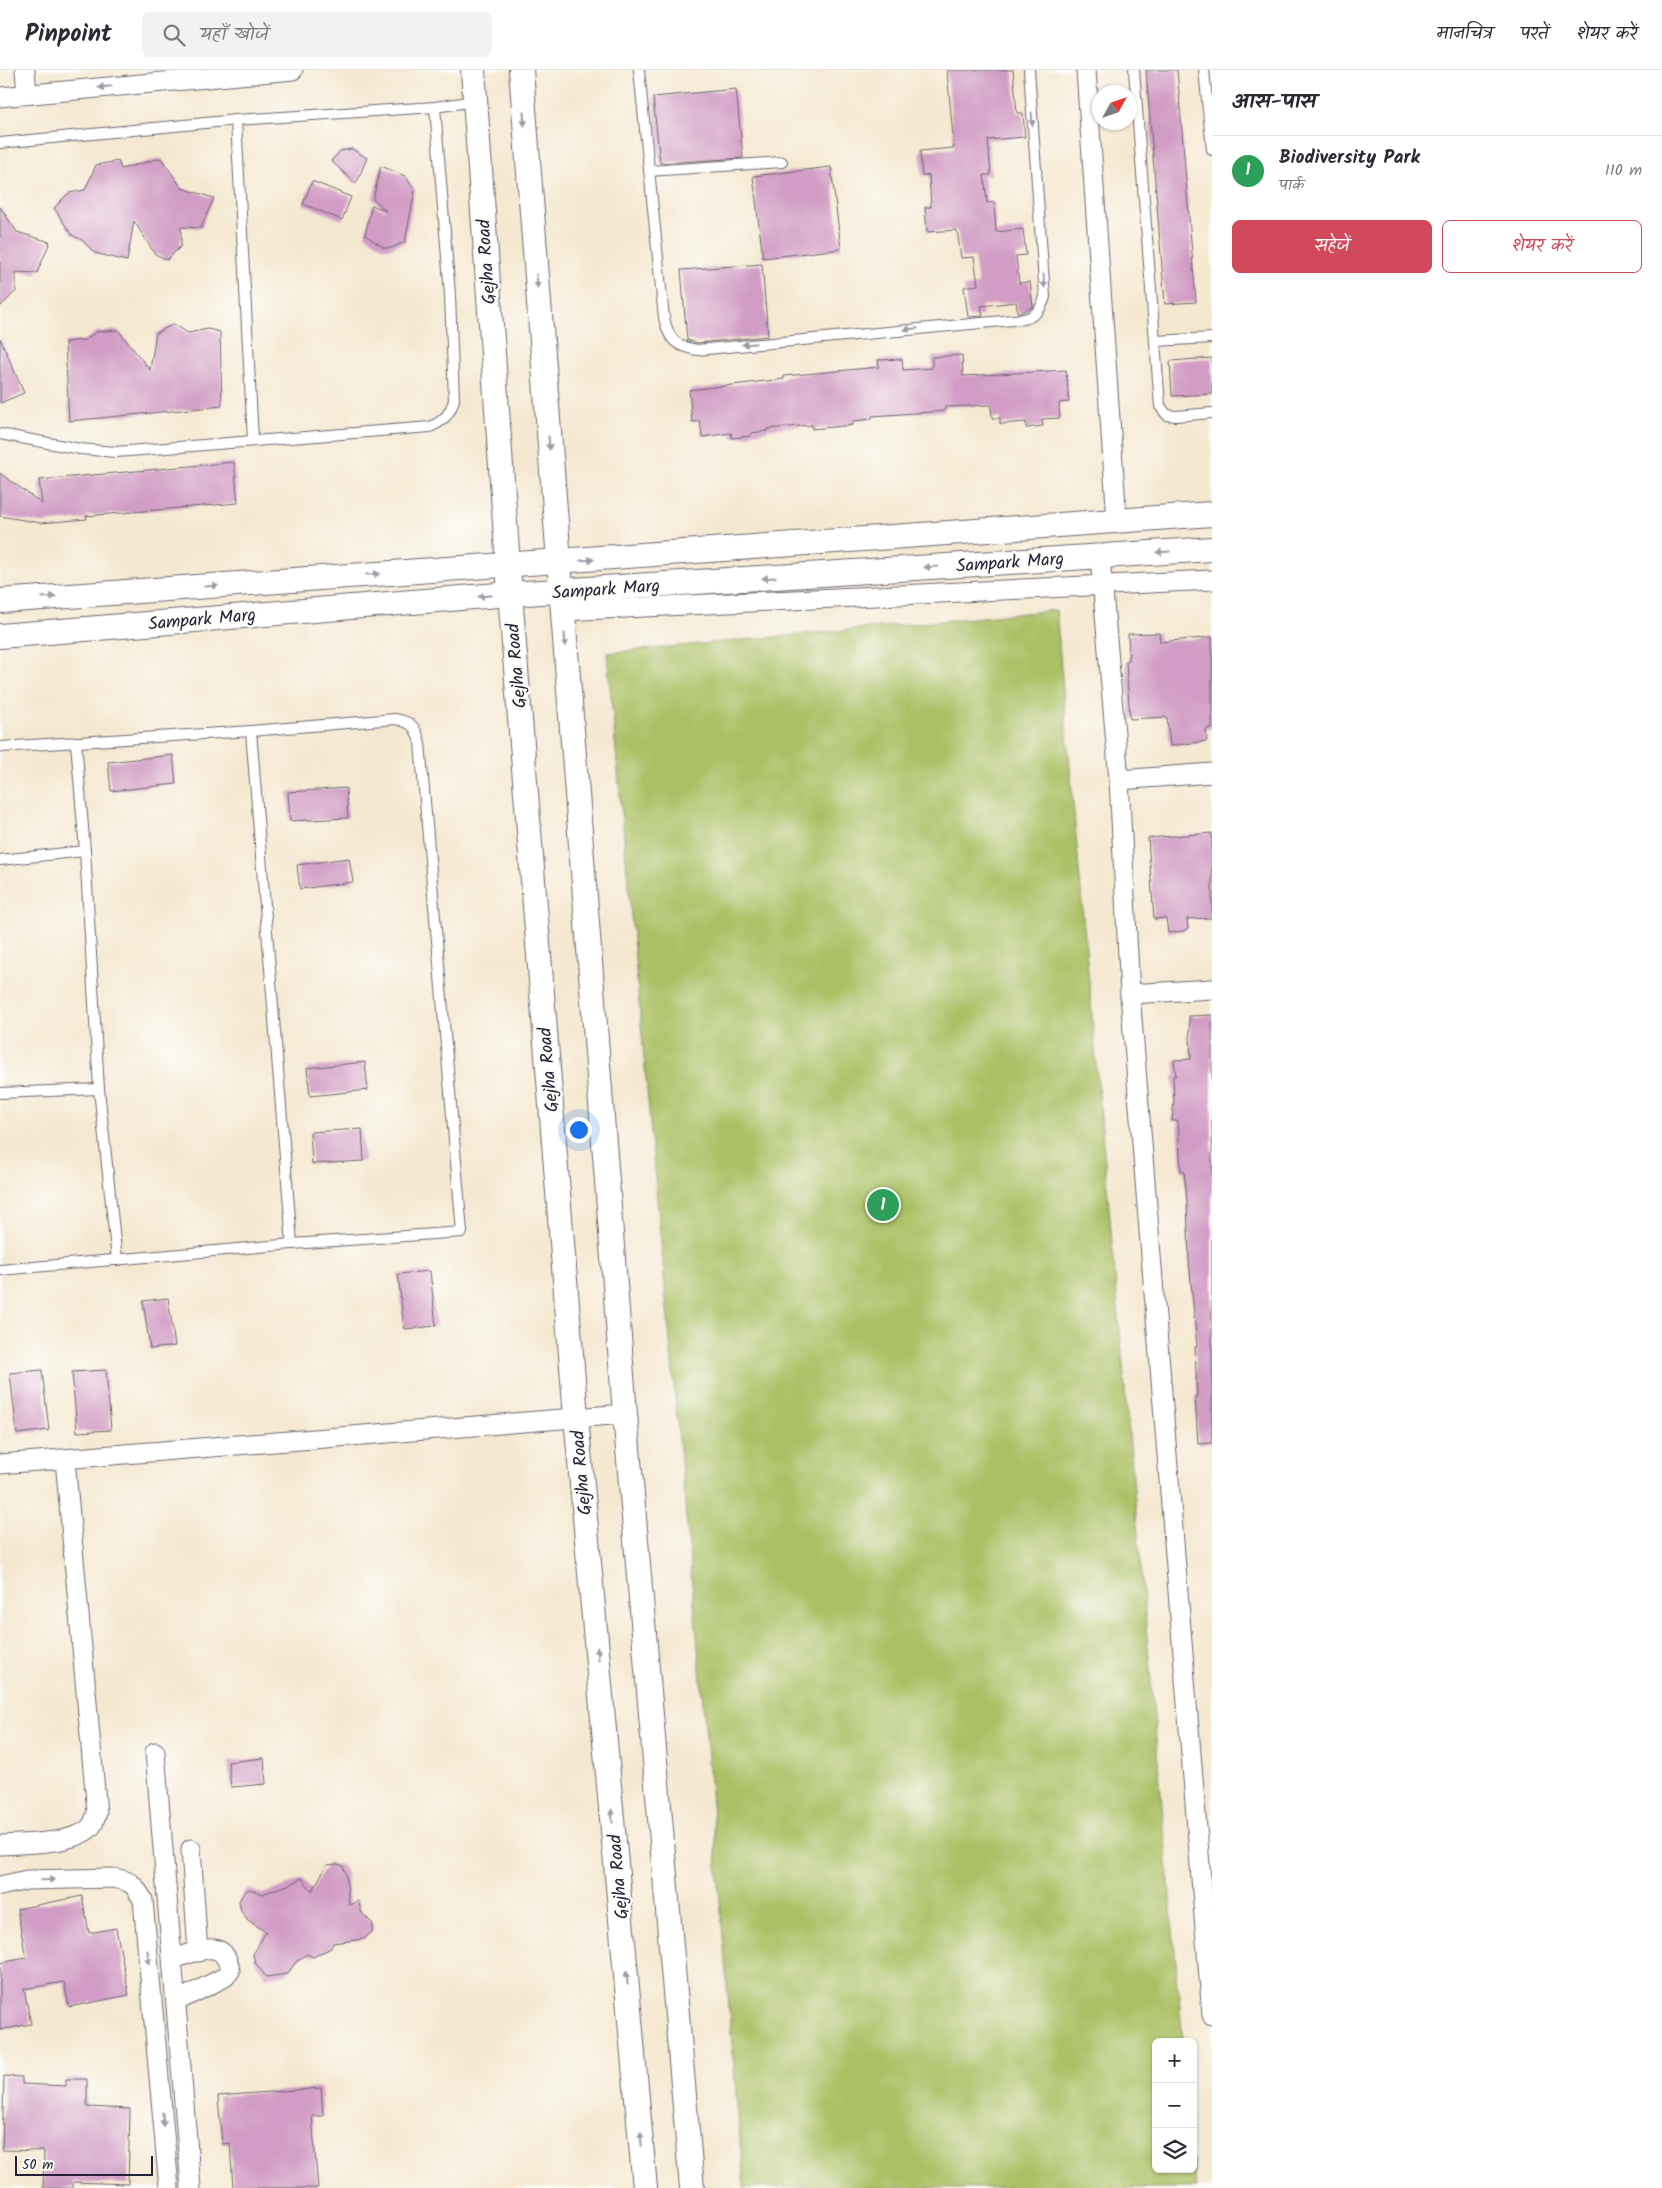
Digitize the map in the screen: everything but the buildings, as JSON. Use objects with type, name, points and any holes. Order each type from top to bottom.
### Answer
[{"type":"street","points":[[25,70],[27,94]]},
{"type":"street","points":[[0,97],[293,70]]},
{"type":"street","name":"Gejha Road","points":[[473,70],[510,594],[576,1417],[646,2188]]},
{"type":"street","points":[[521,70],[625,1414],[692,2188]]},
{"type":"street","points":[[1086,70],[1117,521]]},
{"type":"street","name":"Sampark Marg","points":[[0,601],[1212,514]]},
{"type":"street","name":"Sampark Marg","points":[[0,636],[510,594],[561,601],[1100,556],[1212,549]]},
{"type":"street","points":[[1100,556],[1119,780],[1130,994],[1212,2015]]},
{"type":"street","points":[[561,601],[1212,580]]},
{"type":"street","points":[[1119,780],[1212,773]]},
{"type":"street","points":[[1130,994],[1212,989]]},
{"type":"street","points":[[0,1464],[625,1414]]},
{"type":"street","points":[[0,1845],[64,1840],[80,1835],[92,1826],[97,1813],[64,1460]]},
{"type":"street","points":[[155,1752],[191,2188]]},
{"type":"street","points":[[191,1849],[198,1952]]},
{"type":"street","points":[[0,1886],[27,1880],[113,1878],[126,1880],[135,1886],[143,1900],[169,2188]]},
{"type":"street","points":[[173,1960],[219,1948],[224,1952],[230,1971],[225,1977],[176,2001]]},
{"type":"lane","points":[[639,70],[664,318],[667,331],[674,341],[683,347],[698,350],[1024,319],[1034,316],[1041,308],[1045,297],[1029,70]]},
{"type":"lane","points":[[1134,70],[1160,406],[1167,415],[1212,413]]},
{"type":"lane","points":[[1204,70],[1209,93],[1212,150]]},
{"type":"lane","points":[[0,143],[236,120],[435,107],[475,101]]},
{"type":"lane","points":[[0,434],[80,450],[116,452],[430,427],[441,423],[450,413],[454,400],[450,295],[435,107]]},
{"type":"lane","points":[[236,120],[253,440]]},
{"type":"lane","points":[[649,171],[782,162]]},
{"type":"lane","points":[[1154,341],[1212,338]]},
{"type":"lane","points":[[0,747],[251,731],[396,719],[408,722],[417,729],[421,753],[462,1232],[292,1244],[0,1270]]},
{"type":"lane","points":[[251,731],[292,1244]]},
{"type":"lane","points":[[76,742],[85,851],[99,1089],[117,1260]]},
{"type":"lane","points":[[0,860],[85,851]]},
{"type":"lane","points":[[0,1093],[99,1089]]},
{"type":"green space","points":[[1056,610],[1183,2038],[1152,2038],[1152,2173],[1194,2173],[1196,2188],[744,2188],[708,1757],[607,653]]},
{"type":"place","name":"Biodiversity Park","points":[[883,1205]]}]
